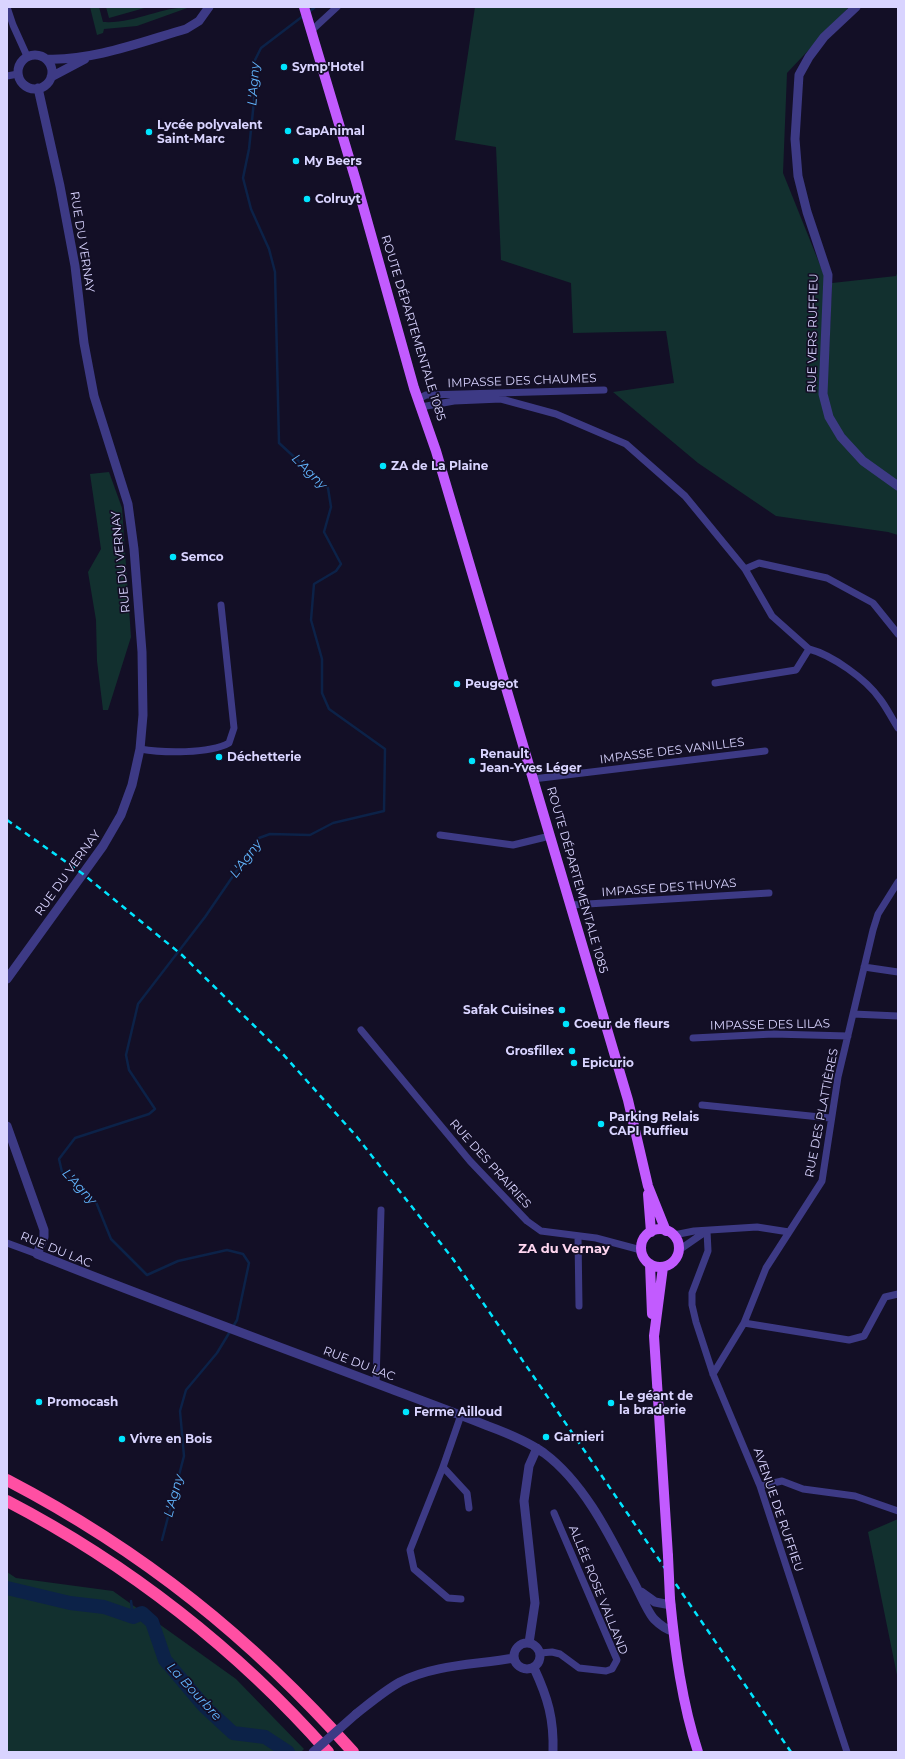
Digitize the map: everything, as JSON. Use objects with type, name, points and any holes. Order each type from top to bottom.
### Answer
[{"type":"highway","points":[[7,1480],[72,1516],[105,1537],[203,1607],[277,1672],[315,1710],[353,1752]]},
{"type":"highway","points":[[7,1501],[64,1532],[159,1596],[223,1648],[267,1688],[328,1752]]},
{"type":"main road","name":"ROUTE DÉPARTEMENTALE 1085","points":[[304,7],[420,403],[438,456],[628,1100],[648,1186]]},
{"type":"main road","points":[[648,1186],[651,1232]]},
{"type":"main road","points":[[648,1186],[670,1233],[678,1242],[679,1250],[676,1258],[670,1264],[663,1267],[650,1264],[642,1256],[642,1242],[651,1232],[658,1229],[670,1233]]},
{"type":"main road","points":[[650,1264],[673,1631],[689,1724],[698,1752]]},
{"type":"main road","points":[[654,1336],[663,1267]]},
{"type":"street","points":[[7,7],[13,25],[27,56]]},
{"type":"street","points":[[90,56],[51,77],[44,86],[38,88],[24,86],[18,74],[19,64],[27,56],[40,56],[46,59],[63,60],[90,56],[186,29],[199,21],[209,7]]},
{"type":"street","points":[[310,27],[337,7]]},
{"type":"street","name":"RUE VERS RUFFIEU","points":[[856,7],[824,37],[808,57],[799,76],[795,139],[798,176],[807,212],[828,274],[824,394],[829,417],[840,437],[864,461],[898,486]]},
{"type":"street","points":[[46,59],[52,70],[51,77]]},
{"type":"street","points":[[7,76],[18,74]]},
{"type":"street","name":"RUE DU VERNAY","points":[[7,980],[112,832],[121,815],[132,785],[140,749],[143,696],[142,652],[134,549],[128,504],[94,396],[84,343],[75,266],[60,186],[38,88]]},
{"type":"street","name":"IMPASSE DES CHAUMES","points":[[420,403],[426,395],[604,390]]},
{"type":"street","points":[[420,403],[501,399],[556,414],[626,444],[685,496],[745,569],[772,616],[809,649],[816,651],[850,670],[879,698],[898,728]]},
{"type":"street","points":[[745,569],[759,563],[827,578],[873,604],[898,634]]},
{"type":"street","points":[[140,749],[190,750],[219,748],[229,743],[234,728],[221,605]]},
{"type":"street","points":[[715,683],[796,670],[809,649]]},
{"type":"street","name":"IMPASSE DES VANILLES","points":[[533,779],[765,752]]},
{"type":"street","points":[[440,835],[513,845],[550,836]]},
{"type":"street","name":"RUE DES PLATTIÈRES","points":[[713,1374],[744,1323],[766,1268],[822,1181],[825,1167],[830,1118],[864,967],[878,914],[898,882]]},
{"type":"street","name":"IMPASSE DES THUYAS","points":[[571,905],[769,893]]},
{"type":"street","points":[[864,967],[898,972]]},
{"type":"street","points":[[853,1014],[898,1016]]},
{"type":"street","name":"RUE DES PRAIRIES","points":[[361,1030],[470,1161],[520,1215],[541,1231],[578,1237],[596,1238],[641,1250]]},
{"type":"street","name":"IMPASSE DES LILAS","points":[[693,1038],[773,1034],[848,1036]]},
{"type":"street","points":[[702,1105],[830,1118]]},
{"type":"street","points":[[7,1126],[44,1230],[44,1237],[37,1254]]},
{"type":"street","points":[[376,1383],[381,1210]]},
{"type":"street","points":[[670,1233],[757,1227],[789,1232]]},
{"type":"street","points":[[679,1250],[707,1231]]},
{"type":"street","name":"AVENUE DE RUFFIEU","points":[[707,1231],[708,1251],[692,1293],[692,1305],[713,1374],[760,1486],[847,1752]]},
{"type":"street","points":[[578,1237],[579,1306]]},
{"type":"street","name":"RUE DU LAC","points":[[7,1243],[75,1270],[226,1325],[241,1332],[461,1414],[515,1436],[536,1448],[563,1471],[592,1508],[639,1590],[653,1619],[668,1630],[673,1631]]},
{"type":"street","points":[[744,1323],[850,1340],[864,1336],[885,1297],[898,1294]]},
{"type":"street","points":[[461,1414],[443,1467],[410,1550],[414,1569],[448,1598],[461,1599]]},
{"type":"street","points":[[529,1643],[535,1603],[524,1501],[529,1466],[536,1448]]},
{"type":"street","points":[[443,1467],[467,1493],[469,1508]]},
{"type":"street","points":[[760,1486],[782,1481],[803,1488],[855,1496],[898,1511]]},
{"type":"street","name":"ALLÉE ROSE VALLAND","points":[[540,1653],[552,1652],[560,1654],[579,1668],[606,1671],[612,1669],[617,1660],[554,1513]]},
{"type":"street","name":"RUE DU LAC","points":[[639,1590],[655,1602],[662,1605],[671,1602]]},
{"type":"street","points":[[529,1643],[537,1647],[540,1653],[540,1661],[534,1668],[524,1669],[519,1667],[514,1658],[514,1653],[520,1646],[529,1643]]},
{"type":"street","points":[[313,1752],[356,1714],[388,1689],[415,1676],[445,1668],[514,1658]]},
{"type":"street","points":[[534,1668],[548,1698],[554,1733],[554,1752]]},
{"type":"green space","points":[[90,7],[99,7],[103,22],[114,22],[168,10],[190,7],[137,26],[104,29],[103,33],[97,35]]},
{"type":"green space","points":[[106,7],[148,7],[109,18]]},
{"type":"green space","points":[[475,7],[849,7],[787,73],[783,173],[824,275],[829,350],[832,283],[896,276],[898,271],[898,535],[888,532],[776,516],[698,463],[613,392],[674,383],[666,331],[573,333],[571,283],[501,260],[496,147],[455,140]]},
{"type":"green space","points":[[109,472],[122,508],[131,637],[108,710],[103,710],[97,661],[96,620],[88,572],[101,549],[90,474]]},
{"type":"green space","points":[[898,1519],[898,1680],[868,1532]]},
{"type":"green space","points":[[7,1572],[16,1578],[113,1591],[236,1679],[304,1749],[301,1752],[7,1752]]},
{"type":"waterway","name":"L'Agny","points":[[309,12],[315,7]]},
{"type":"waterway","name":"L'Agny","points":[[162,1540],[184,1456],[180,1411],[186,1390],[217,1353],[237,1320],[249,1263],[243,1254],[227,1250],[178,1261],[147,1275],[111,1239],[96,1202],[62,1172],[59,1159],[75,1138],[149,1114],[155,1109],[129,1070],[126,1055],[138,1004],[205,917],[259,838],[270,834],[310,835],[333,823],[384,811],[385,749],[329,709],[322,693],[322,659],[311,620],[314,584],[336,571],[341,564],[324,532],[331,507],[328,488],[279,443],[275,272],[269,249],[251,209],[243,178],[249,149],[254,101],[254,62],[261,48],[303,16]]},
{"type":"waterway","name":"La Bourbre","points":[[7,1588],[70,1603],[104,1607],[133,1617],[142,1613],[152,1622],[165,1660],[204,1706],[233,1733],[265,1737],[288,1752]]},
{"type":"waterway","name":"L'Agny","points":[[131,1601],[133,1617]]},
{"type":"railway","points":[[7,820],[83,874],[182,955],[282,1053],[357,1137],[453,1259],[791,1752]]},
{"type":"place","name":"Symp'Hotel","points":[[284,67]]},
{"type":"place","name":"CapAnimal","points":[[288,131]]},
{"type":"place","name":"Lycée polyvalent Saint-Marc","points":[[149,132]]},
{"type":"place","name":"My Beers","points":[[296,161]]},
{"type":"place","name":"Colruyt","points":[[307,199]]},
{"type":"place","name":"ZA de La Plaine","points":[[383,466]]},
{"type":"place","name":"Semco","points":[[173,557]]},
{"type":"place","name":"Peugeot","points":[[457,684]]},
{"type":"place","name":"Déchetterie","points":[[219,757]]},
{"type":"place","name":"Renault Jean-Yves Léger","points":[[472,761]]},
{"type":"place","name":"Safak Cuisines","points":[[562,1010]]},
{"type":"place","name":"Coeur de fleurs","points":[[566,1024]]},
{"type":"place","name":"Grosfillex","points":[[572,1051]]},
{"type":"place","name":"Epicurio","points":[[574,1063]]},
{"type":"place","name":"Parking Relais CAPI Ruffieu","points":[[601,1124]]},
{"type":"place","name":"Promocash","points":[[39,1402]]},
{"type":"place","name":"Le géant de la braderie","points":[[611,1403]]},
{"type":"place","name":"Ferme Ailloud","points":[[406,1412]]},
{"type":"place","name":"Garnieri","points":[[546,1437]]},
{"type":"place","name":"Vivre en Bois","points":[[122,1439]]},
{"type":"district","name":"ZA du Vernay","points":[[564,1249]]}]
